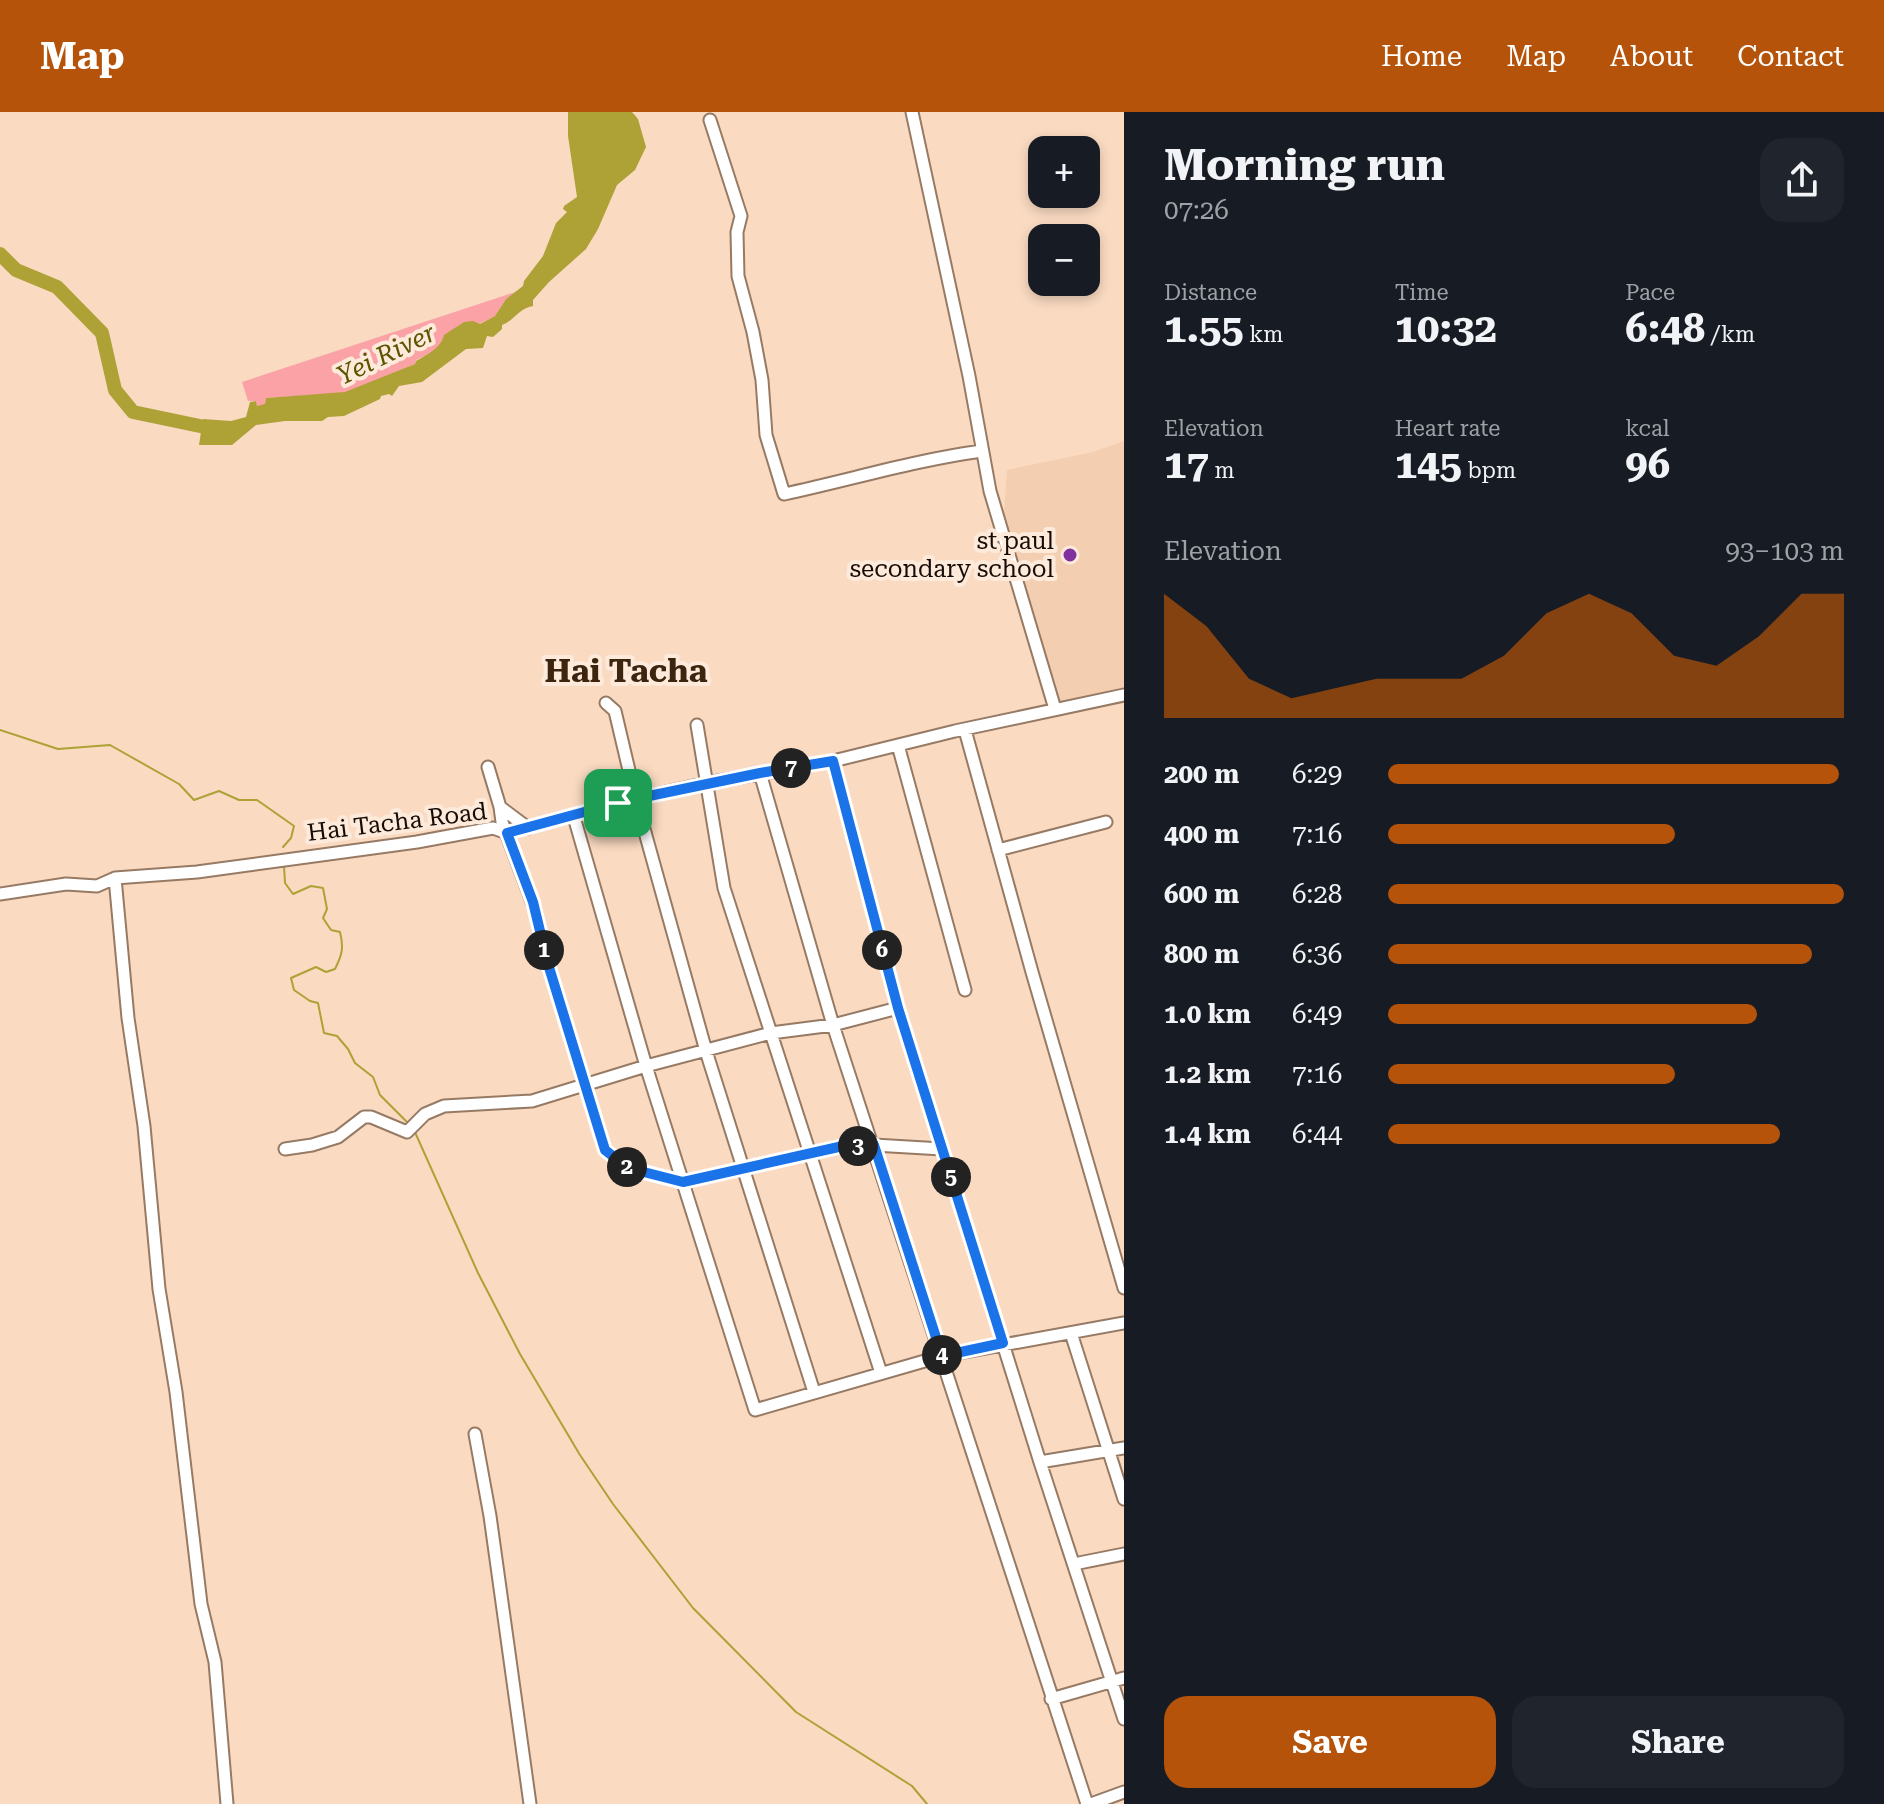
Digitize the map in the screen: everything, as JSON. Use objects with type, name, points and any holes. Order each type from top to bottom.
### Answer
[{"type":"street","points":[[912,112],[966,362],[990,491],[1055,709]]},
{"type":"street","points":[[710,120],[741,216],[737,232],[738,276],[762,380],[766,435],[784,494],[854,480],[930,458],[982,451]]},
{"type":"street","name":"Hai Tacha Road","points":[[0,894],[66,884],[97,886],[115,878],[197,872],[417,842],[493,828],[507,833],[707,783],[833,761],[1124,695]]},
{"type":"street","points":[[606,703],[615,711],[636,800],[706,1051],[814,1392]]},
{"type":"street","points":[[697,725],[724,888],[881,1373]]},
{"type":"street","points":[[965,730],[1124,1288]]},
{"type":"street","points":[[898,745],[965,990]]},
{"type":"street","points":[[833,761],[898,1008],[1124,1719]]},
{"type":"street","points":[[488,767],[502,822],[533,902],[548,964],[605,1150],[628,1168],[683,1182],[843,1146],[942,1149]]},
{"type":"street","points":[[760,773],[833,1025],[1051,1699],[1089,1804],[1124,1792]]},
{"type":"street","points":[[500,807],[528,828]]},
{"type":"street","points":[[574,817],[646,1066],[755,1410],[942,1356],[1124,1323]]},
{"type":"street","points":[[998,850],[1106,822]]},
{"type":"street","points":[[115,878],[128,1018],[144,1126],[159,1289],[176,1392],[201,1604],[215,1662],[227,1804]]},
{"type":"street","points":[[285,1149],[338,1137],[364,1117],[407,1132],[425,1114],[444,1106],[532,1101],[646,1066],[771,1033],[833,1025],[898,1008]]},
{"type":"street","points":[[1071,1333],[1124,1499]]},
{"type":"street","points":[[475,1434],[490,1516],[530,1804]]},
{"type":"street","points":[[1040,1462],[1124,1448]]},
{"type":"street","points":[[1074,1564],[1124,1554]]},
{"type":"street","points":[[1051,1699],[1124,1678]]},
{"type":"shaded area","points":[[568,112],[632,112],[638,119],[646,147],[635,170],[617,185],[586,249],[549,282],[533,300],[533,306],[502,325],[493,337],[487,336],[483,348],[466,349],[422,382],[399,386],[392,396],[381,396],[344,416],[328,417],[322,421],[256,425],[232,445],[199,445],[203,419],[231,421],[246,417],[250,402],[256,401],[257,406],[265,404],[266,398],[345,392],[415,364],[437,347],[444,335],[464,322],[480,324],[495,316],[506,299],[523,286],[543,256],[556,223],[567,212],[564,206],[577,197],[568,136]]},
{"type":"shaded area","points":[[515,292],[506,299],[495,316],[443,342],[436,350],[416,360],[415,364],[345,393],[266,398],[265,405],[257,406],[256,401],[248,401],[242,382]]},
{"type":"shaded area","name":"st paul secondary school","points":[[1124,441],[1124,690],[1055,706],[1004,515],[1007,470],[1093,452]]},
{"type":"waterway","name":"Yei River","points":[[0,254],[16,270],[57,287],[102,333],[115,390],[133,412],[219,430]]},
{"type":"waterway","points":[[0,730],[58,749],[110,745],[179,784],[194,800],[219,791],[239,800],[257,800],[294,826],[291,838],[283,847]]},
{"type":"waterway","points":[[284,866],[285,883],[293,894],[311,886],[323,888],[327,909],[323,918],[331,930],[340,932],[342,943],[335,969],[326,972],[316,967],[291,978],[294,990],[318,1003],[324,1033],[337,1036],[355,1063],[373,1077],[380,1095],[407,1122]]},
{"type":"waterway","points":[[414,1130],[478,1273],[520,1354],[613,1504],[693,1608],[796,1712],[912,1786],[927,1804]]},
{"type":"place","name":"st paul secondary school","points":[[1070,555]]},
{"type":"district","name":"Hai Tacha","points":[[626,671]]},
{"type":"route","points":[[833,761],[898,1008],[1003,1343],[942,1356],[874,1145],[843,1146],[683,1182],[628,1168],[605,1150],[548,964],[533,902],[507,833],[618,803],[707,783],[833,761]]}]
